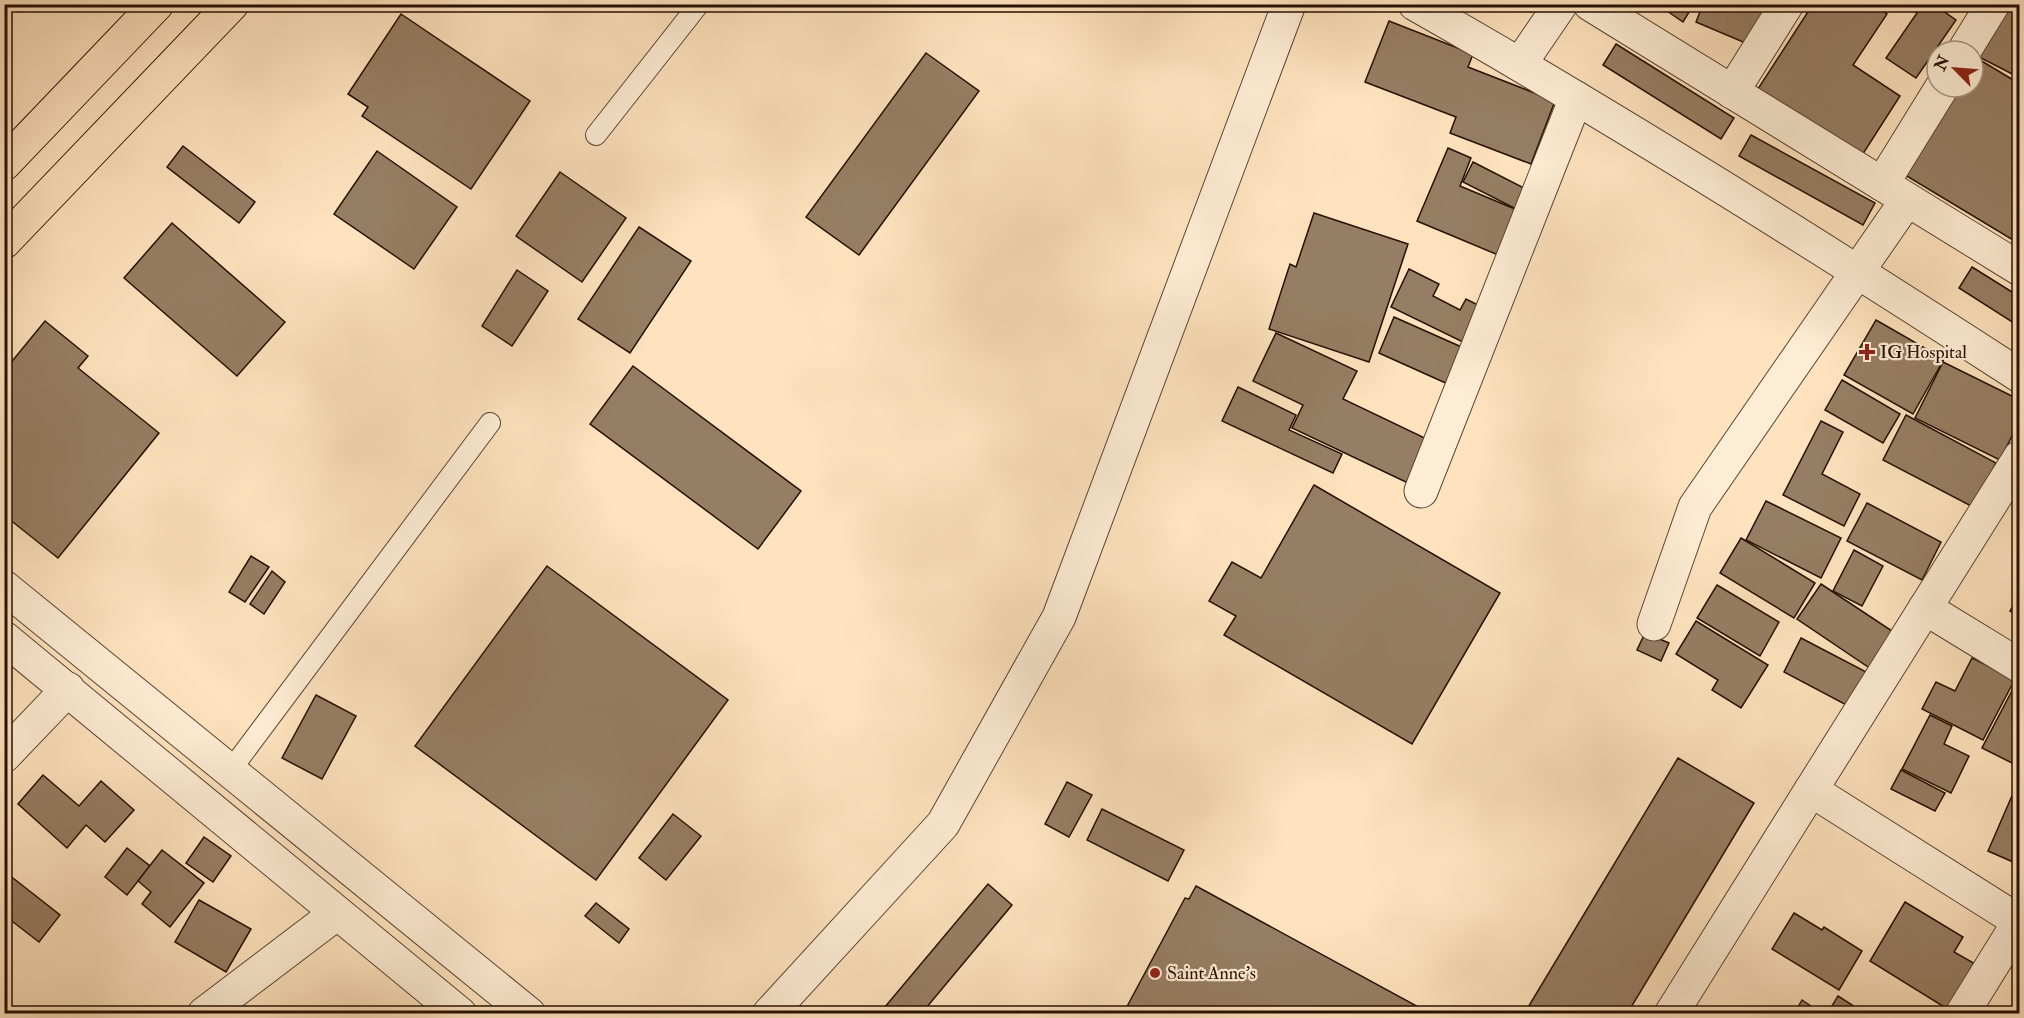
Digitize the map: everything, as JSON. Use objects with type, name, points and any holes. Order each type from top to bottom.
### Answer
[{"type":"highway","points":[[4,164],[157,4]]},
{"type":"highway","points":[[4,242],[232,4]]},
{"type":"street","points":[[769,1014],[943,824],[1059,617],[1288,4]]},
{"type":"street","points":[[1415,4],[1576,98],[1858,272],[2019,376]]},
{"type":"street","points":[[1520,64],[1561,4]]},
{"type":"street","points":[[1590,4],[1894,192],[2017,263]]},
{"type":"street","points":[[1732,92],[1787,4]]},
{"type":"street","points":[[1971,39],[1993,4]]},
{"type":"street","points":[[1421,491],[1576,98]]},
{"type":"street","points":[[1654,624],[1695,507],[1858,272],[1937,99]]},
{"type":"street","points":[[1671,1014],[2019,457]]},
{"type":"street","points":[[4,587],[528,1013]]},
{"type":"street","points":[[1925,608],[2019,666]]},
{"type":"street","points":[[4,638],[460,1014]]},
{"type":"street","points":[[4,756],[68,689]]},
{"type":"street","points":[[1811,790],[2019,922],[1962,1014]]},
{"type":"street","points":[[204,1014],[337,913]]},
{"type":"lane","points":[[596,135],[699,4]]},
{"type":"lane","points":[[230,771],[490,423]]},
{"type":"building","points":[[1517,4],[1535,4],[1531,12]]},
{"type":"building","points":[[1657,4],[1694,4],[1683,22]]},
{"type":"building","points":[[1703,4],[1774,4],[1755,47],[1696,22]]},
{"type":"building","points":[[1813,4],[1873,4],[1887,14],[1853,65],[1900,96],[1859,160],[1756,92]]},
{"type":"building","points":[[1905,4],[1933,4],[1956,20],[1943,39],[1925,39],[1925,65],[1916,78],[1886,58],[1917,13]]},
{"type":"building","points":[[2011,4],[2020,4],[2020,78],[1985,60],[1985,47]]},
{"type":"building","points":[[401,14],[530,101],[471,189],[362,116],[368,107],[348,94]]},
{"type":"building","points":[[1389,21],[1473,54],[1468,67],[1555,101],[1531,164],[1450,133],[1456,117],[1365,82]]},
{"type":"building","points":[[1616,44],[1734,118],[1721,139],[1603,65]]},
{"type":"building","points":[[926,53],[979,91],[859,255],[806,217]]},
{"type":"building","points":[[1985,63],[2020,84],[2020,229],[2013,240],[1905,175],[1951,99],[1985,99]]},
{"type":"building","points":[[1751,135],[1875,203],[1863,225],[1739,156]]},
{"type":"building","points":[[183,146],[255,202],[239,223],[167,167]]},
{"type":"building","points":[[1448,148],[1471,158],[1460,186],[1522,212],[1503,257],[1417,221]]},
{"type":"building","points":[[377,151],[457,207],[414,269],[334,214]]},
{"type":"building","points":[[1473,162],[1526,189],[1516,209],[1463,182]]},
{"type":"building","points":[[560,172],[626,218],[582,282],[516,236]]},
{"type":"building","points":[[1314,213],[1408,244],[1369,362],[1269,329],[1290,264],[1296,267]]},
{"type":"building","points":[[172,223],[285,322],[237,376],[124,278]]},
{"type":"building","points":[[639,227],[691,261],[630,353],[578,319]]},
{"type":"building","points":[[1972,267],[2020,297],[2020,327],[1959,288]]},
{"type":"building","points":[[1409,269],[1439,284],[1433,296],[1460,310],[1466,299],[1482,307],[1465,343],[1391,307]]},
{"type":"building","points":[[517,270],[548,291],[512,346],[482,326]]},
{"type":"building","points":[[1394,317],[1466,349],[1450,385],[1379,353]]},
{"type":"building","points":[[1876,320],[1944,359],[1913,414],[1844,375]]},
{"type":"building","points":[[45,321],[88,356],[78,368],[159,433],[58,558],[4,515],[4,371]]},
{"type":"building","points":[[1276,333],[1357,371],[1343,399],[1429,440],[1408,483],[1292,428],[1303,405],[1253,381]]},
{"type":"building","points":[[1943,362],[2020,400],[2020,420],[2000,460],[1915,418]]},
{"type":"building","points":[[633,366],[801,491],[758,549],[590,424]]},
{"type":"building","points":[[1842,380],[1900,414],[1883,443],[1825,410]]},
{"type":"building","points":[[1238,387],[1296,415],[1289,430],[1342,454],[1333,473],[1222,421]]},
{"type":"building","points":[[1906,415],[1996,463],[1973,507],[1883,460]]},
{"type":"building","points":[[1821,421],[1843,432],[1822,474],[1860,494],[1844,526],[1783,495]]},
{"type":"building","points":[[1314,485],[1500,593],[1412,744],[1224,635],[1236,616],[1209,601],[1232,562],[1261,578]]},
{"type":"building","points":[[1766,501],[1841,538],[1821,578],[1746,540]]},
{"type":"building","points":[[1867,503],[1941,542],[1922,580],[1847,541]]},
{"type":"building","points":[[1741,538],[1815,583],[1794,618],[1720,573]]},
{"type":"building","points":[[1854,550],[1883,566],[1862,606],[1833,591]]},
{"type":"building","points":[[251,556],[269,567],[245,602],[229,592]]},
{"type":"building","points":[[547,566],[728,700],[596,880],[415,746]]},
{"type":"building","points":[[272,571],[285,582],[264,614],[250,604]]},
{"type":"building","points":[[1821,584],[1898,635],[1874,671],[1797,619]]},
{"type":"building","points":[[1717,585],[1779,622],[1760,656],[1697,618]]},
{"type":"building","points":[[2020,594],[2020,617],[2010,611]]},
{"type":"building","points":[[1696,621],[1768,665],[1741,708],[1712,690],[1718,680],[1676,654]]},
{"type":"building","points":[[1645,633],[1669,643],[1661,661],[1637,650]]},
{"type":"building","points":[[1801,638],[1872,675],[1854,709],[1784,672]]},
{"type":"building","points":[[1972,658],[2015,679],[1983,740],[1922,709],[1936,682],[1955,691]]},
{"type":"building","points":[[2014,687],[2020,690],[2020,767],[1982,748]]},
{"type":"building","points":[[316,695],[356,716],[322,779],[282,758]]},
{"type":"building","points":[[1930,715],[1952,726],[1944,744],[1969,756],[1951,793],[1902,769]]},
{"type":"building","points":[[1678,758],[1754,803],[1627,1014],[1524,1014]]},
{"type":"building","points":[[1901,770],[1945,793],[1935,811],[1891,789]]},
{"type":"building","points":[[43,775],[79,806],[101,781],[134,810],[105,842],[86,825],[67,848],[18,804]]},
{"type":"building","points":[[1067,782],[1092,795],[1069,837],[1045,824]]},
{"type":"building","points":[[2018,782],[2020,782],[2020,865],[1988,851]]},
{"type":"building","points":[[1102,809],[1184,850],[1168,881],[1087,840]]},
{"type":"building","points":[[673,814],[701,836],[666,880],[639,858]]},
{"type":"building","points":[[204,837],[231,856],[213,882],[186,863]]},
{"type":"building","points":[[127,848],[150,866],[127,895],[105,877]]},
{"type":"building","points":[[162,850],[204,883],[170,927],[142,904],[151,892],[138,881]]},
{"type":"building","points":[[4,871],[60,915],[39,942],[4,915]]},
{"type":"building","points":[[988,884],[1012,905],[921,1014],[879,1014]]},
{"type":"building","points":[[1196,886],[1424,1010],[1422,1014],[1123,1014],[1185,898],[1189,899]]},
{"type":"building","points":[[199,900],[251,929],[226,972],[175,942]]},
{"type":"building","points":[[1905,902],[1963,937],[1954,952],[1977,965],[1949,1010],[1870,961]]},
{"type":"building","points":[[596,903],[629,929],[619,943],[585,916]]},
{"type":"building","points":[[1794,913],[1822,930],[1824,927],[1862,951],[1839,990],[1772,949]]},
{"type":"building","points":[[1838,996],[1866,1014],[1827,1014]]},
{"type":"building","points":[[1802,1000],[1817,1010],[1815,1014],[1794,1014]]},
{"type":"place","name":"IG Hospital","points":[[1867,352]]},
{"type":"place","name":"Saint Anne's","points":[[1155,973]]}]
